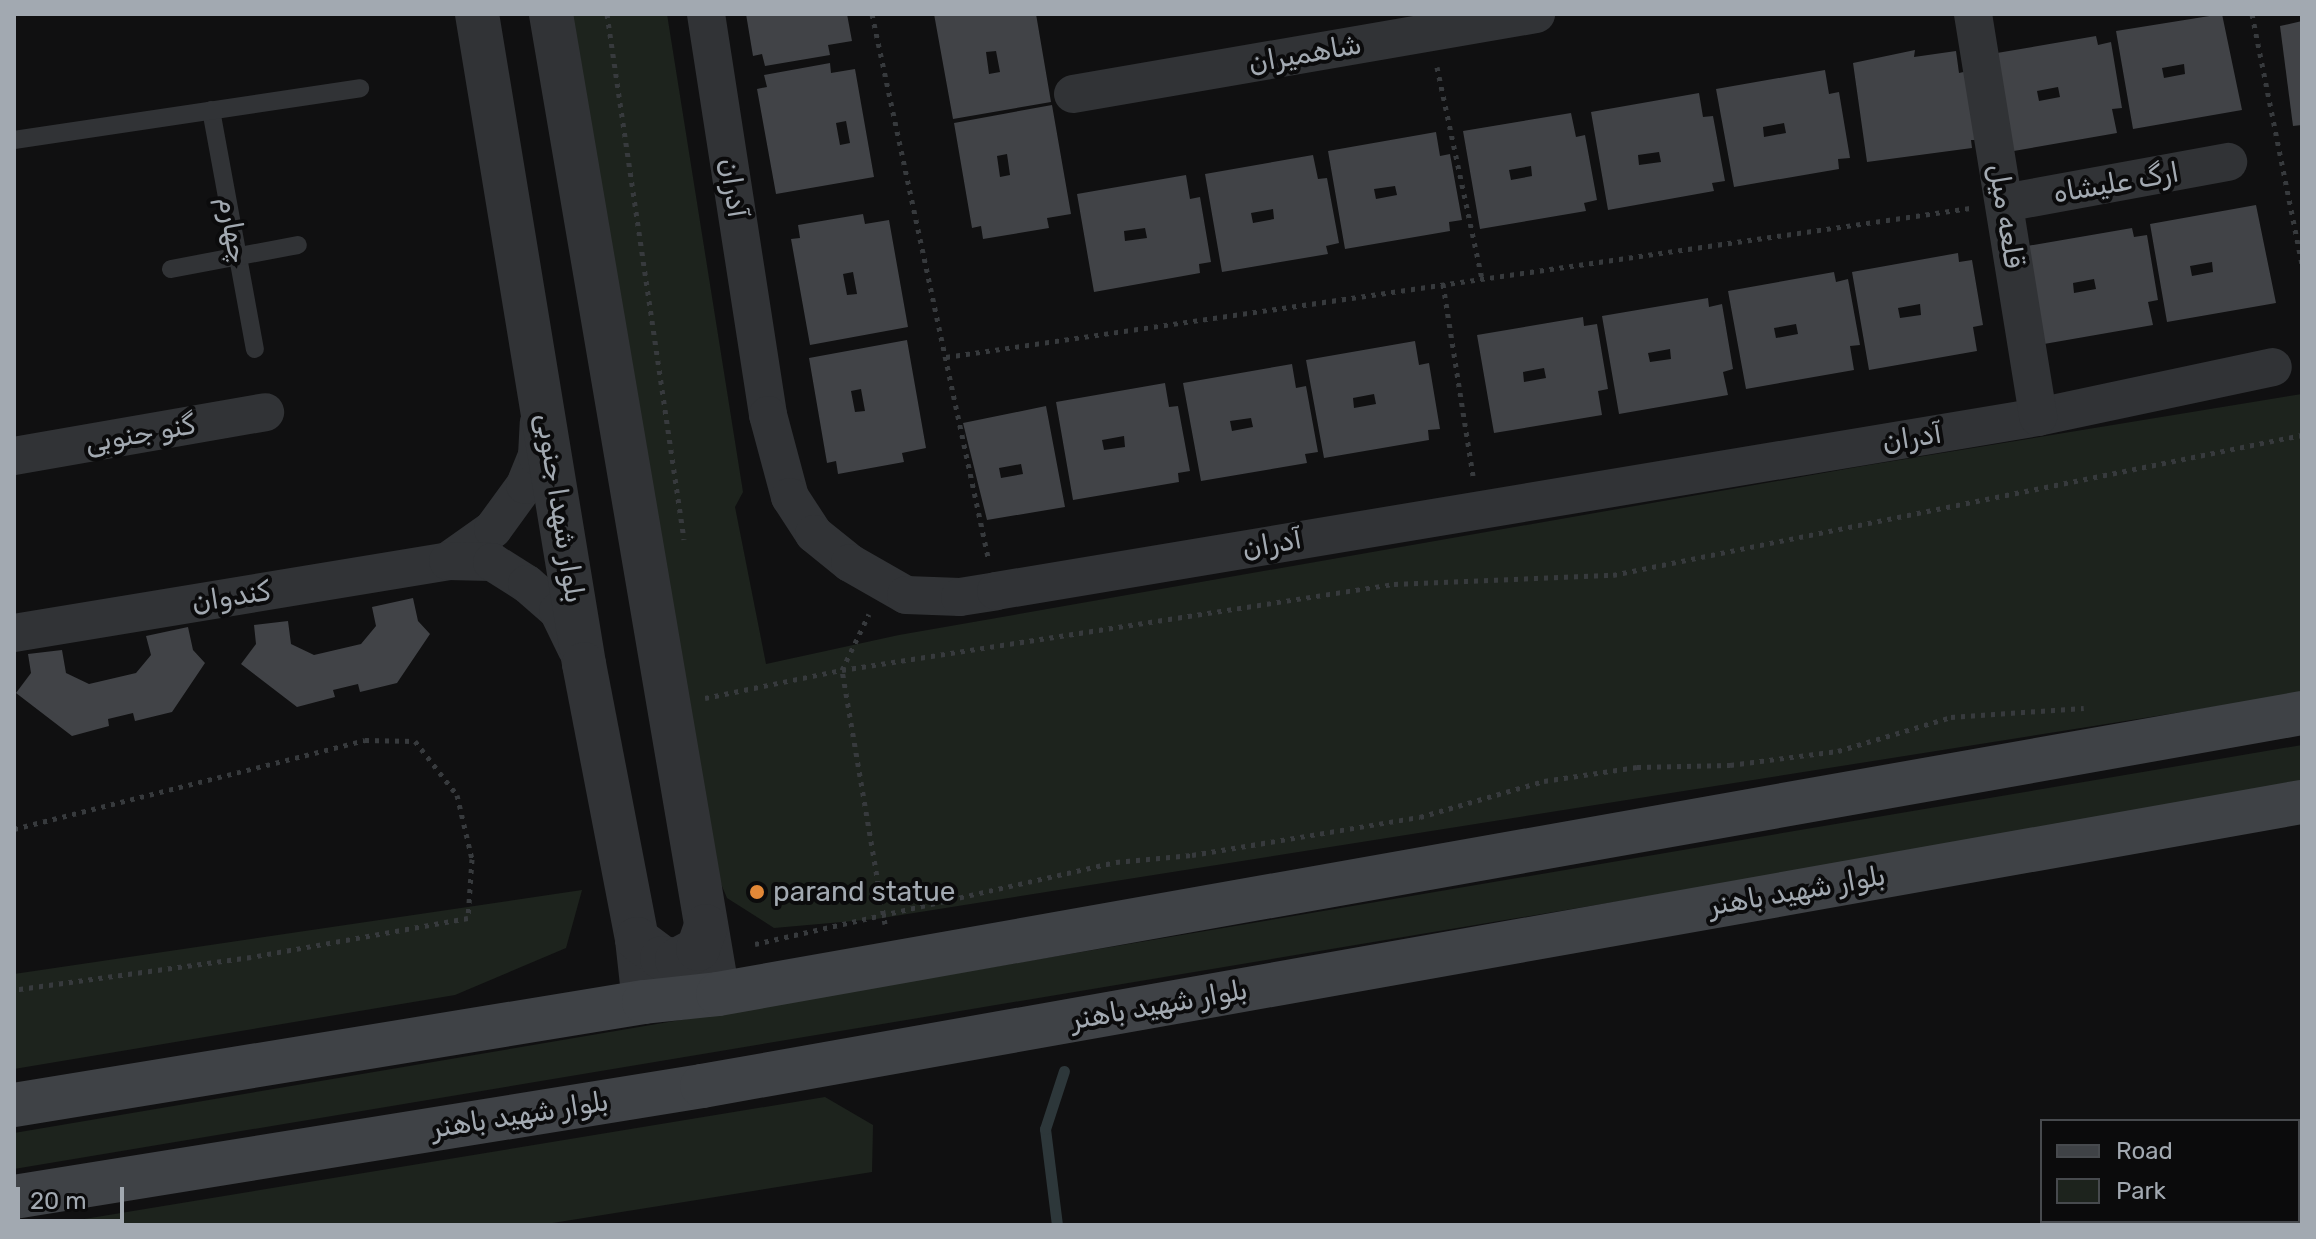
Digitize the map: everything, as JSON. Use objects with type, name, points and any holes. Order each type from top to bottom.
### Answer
[{"type":"main road","points":[[14,1105],[644,1002],[712,958],[896,963],[2302,713]]},
{"type":"main road","name":"بلوار شهید باهنر","points":[[14,1197],[733,1080],[2302,802]]},
{"type":"street","name":"بلوار شهدا جنوبی","points":[[477,14],[584,664],[637,939],[644,1002]]},
{"type":"street","points":[[551,14],[688,702],[712,958]]},
{"type":"street","name":"آدران","points":[[706,14],[768,415],[790,497],[814,534],[850,563],[906,595],[960,597],[996,591],[2038,417],[2273,367]]},
{"type":"street","name":"شاهمیران","points":[[1073,94],[1536,14]]},
{"type":"street","name":"قلعه میل","points":[[1973,14],[2038,417]]},
{"type":"street","name":"ارگ علیشاه","points":[[2004,203],[2228,162]]},
{"type":"street","points":[[448,561],[493,529],[525,485],[537,456],[541,390]]},
{"type":"street","name":"گنو جنوبی","points":[[14,456],[265,412]]},
{"type":"street","name":"کندوان","points":[[14,633],[448,561],[492,562],[527,584],[558,611],[584,664]]},
{"type":"street","points":[[637,939],[662,958],[677,960],[698,949],[712,958]]},
{"type":"lane","points":[[14,140],[360,88]]},
{"type":"lane","name":"چهارم","points":[[211,110],[255,349]]},
{"type":"lane","points":[[171,269],[298,245]]},
{"type":"path","points":[[607,14],[685,542]]},
{"type":"path","points":[[872,14],[996,591]]},
{"type":"path","points":[[2252,14],[2300,240],[2302,264]]},
{"type":"path","points":[[1430,32],[1482,278]]},
{"type":"path","points":[[946,357],[2004,203]]},
{"type":"path","points":[[1443,284],[1478,509]]},
{"type":"path","points":[[688,702],[842,670],[1394,584],[1613,575],[2302,435]]},
{"type":"path","points":[[884,582],[842,670],[882,915],[896,963]]},
{"type":"path","points":[[688,702],[705,682]]},
{"type":"path","points":[[712,958],[882,915],[1116,862],[1192,855],[1420,817],[1544,781],[1637,767],[1730,765],[1838,751],[1951,717],[2093,708]]},
{"type":"path","points":[[14,829],[365,740],[415,741],[457,795],[472,859],[468,918],[251,957],[14,990]]},
{"type":"green space","points":[[559,14],[667,14],[743,492],[735,507],[766,664],[899,635],[1863,466],[2302,394],[2302,693],[876,919],[774,928],[727,898],[702,839]]},
{"type":"green space","points":[[2302,745],[2302,787],[14,1169],[14,1133]]},
{"type":"green space","points":[[582,890],[566,948],[455,995],[14,1069],[14,974]]},
{"type":"green space","points":[[825,1097],[873,1125],[872,1172],[540,1225],[48,1225]]},
{"type":"building","points":[[746,14],[847,14],[852,41],[828,45],[830,55],[765,66],[762,54],[753,56]]},
{"type":"building","points":[[934,14],[1036,14],[1051,102],[953,119]],"holes":[[[996,51],[1000,72],[989,74],[986,52]]]},
{"type":"building","points":[[2222,14],[2242,110],[2133,129],[2116,31]],"holes":[[[2184,64],[2185,74],[2164,78],[2162,68]]]},
{"type":"building","points":[[2302,21],[2302,125],[2293,126],[2280,26]]},
{"type":"building","points":[[2096,36],[2098,45],[2111,42],[2122,108],[2112,109],[2117,133],[2008,152],[1991,54]],"holes":[[[2058,87],[2060,97],[2039,101],[2037,91]]]},
{"type":"building","points":[[1915,50],[1914,57],[1956,51],[1959,73],[1968,71],[1978,140],[1971,140],[1972,148],[1867,162],[1853,63]]},
{"type":"building","points":[[830,63],[831,73],[855,69],[874,177],[776,194],[757,89],[767,87],[764,75]],"holes":[[[846,121],[850,143],[840,145],[836,123]]]},
{"type":"building","points":[[1825,70],[1829,94],[1839,92],[1850,158],[1838,159],[1839,169],[1734,187],[1716,89]],"holes":[[[1784,123],[1786,133],[1764,137],[1763,127]]]},
{"type":"building","points":[[1699,93],[1703,117],[1713,116],[1725,181],[1712,183],[1714,191],[1608,210],[1591,112]],"holes":[[[1659,152],[1661,162],[1639,165],[1638,155]]]},
{"type":"building","points":[[1052,105],[1071,214],[1047,218],[1049,228],[983,239],[981,226],[972,228],[954,123]],"holes":[[[1007,154],[1010,175],[1000,177],[997,156]]]},
{"type":"building","points":[[1571,113],[1576,137],[1585,135],[1597,200],[1584,203],[1586,211],[1480,229],[1463,131]],"holes":[[[1531,166],[1532,176],[1511,180],[1509,170]]]},
{"type":"building","points":[[1436,132],[1440,156],[1450,154],[1462,220],[1449,222],[1450,231],[1345,249],[1328,151]],"holes":[[[1395,186],[1397,195],[1376,199],[1374,189]]]},
{"type":"building","points":[[1313,155],[1318,179],[1327,178],[1339,243],[1326,246],[1328,254],[1222,272],[1205,174]],"holes":[[[1273,209],[1274,219],[1253,223],[1251,213]]]},
{"type":"building","points":[[1186,175],[1190,199],[1200,197],[1211,262],[1199,264],[1200,273],[1094,292],[1077,194]],"holes":[[[1145,228],[1147,238],[1125,241],[1124,231]]]},
{"type":"building","points":[[2256,205],[2276,303],[2167,322],[2150,224]],"holes":[[[2212,262],[2213,272],[2192,276],[2190,266]]]},
{"type":"building","points":[[863,214],[865,224],[889,220],[908,327],[810,345],[791,239],[800,238],[798,225]],"holes":[[[853,272],[857,294],[847,295],[843,274]]]},
{"type":"building","points":[[2132,228],[2134,237],[2147,235],[2158,300],[2148,302],[2153,325],[2044,344],[2027,246]],"holes":[[[2094,279],[2096,289],[2074,293],[2073,283]]]},
{"type":"building","points":[[1958,253],[1959,262],[1972,260],[1983,325],[1973,327],[1977,351],[1869,370],[1852,272]],"holes":[[[1920,304],[1921,315],[1900,318],[1898,308]]]},
{"type":"building","points":[[1834,272],[1836,282],[1848,279],[1860,345],[1850,346],[1854,370],[1746,389],[1728,291]],"holes":[[[1796,324],[1798,334],[1776,338],[1774,328]]]},
{"type":"building","points":[[1708,298],[1709,307],[1722,304],[1733,369],[1723,372],[1728,395],[1619,414],[1602,316]],"holes":[[[1670,349],[1671,359],[1650,362],[1648,353]]]},
{"type":"building","points":[[1583,317],[1584,326],[1597,324],[1608,389],[1598,391],[1602,415],[1494,433],[1477,335]],"holes":[[[1544,368],[1546,378],[1524,382],[1523,372]]]},
{"type":"building","points":[[907,340],[926,448],[902,453],[904,462],[838,474],[836,461],[827,463],[809,358]],"holes":[[[861,389],[865,411],[855,412],[851,391]]]},
{"type":"building","points":[[1415,341],[1419,365],[1429,363],[1440,429],[1428,430],[1429,440],[1324,458],[1306,360]],"holes":[[[1374,394],[1376,404],[1354,408],[1353,398]]]},
{"type":"building","points":[[1292,364],[1296,388],[1306,386],[1318,452],[1305,454],[1307,463],[1201,481],[1183,383]],"holes":[[[1251,418],[1253,427],[1232,431],[1230,421]]]},
{"type":"building","points":[[1165,383],[1169,407],[1178,406],[1190,471],[1178,473],[1179,482],[1073,500],[1056,402]],"holes":[[[1124,436],[1125,447],[1104,450],[1102,440]]]},
{"type":"building","points":[[1046,406],[1065,507],[987,520],[963,423]],"holes":[[[1021,464],[1023,474],[1001,478],[999,468]]]},
{"type":"building","points":[[413,598],[418,621],[430,634],[397,683],[360,692],[358,684],[333,690],[335,697],[297,707],[241,664],[256,644],[254,625],[288,621],[291,644],[314,655],[361,644],[376,626],[372,607]]},
{"type":"building","points":[[188,627],[193,650],[205,663],[172,712],[135,721],[133,713],[108,719],[109,726],[72,736],[16,693],[31,673],[28,654],[62,650],[66,673],[89,684],[136,673],[151,655],[146,636]]},
{"type":"waterway","points":[[1057,1225],[1045,1129],[1064,1071]]},
{"type":"place","name":"parand statue","points":[[757,892]]}]
